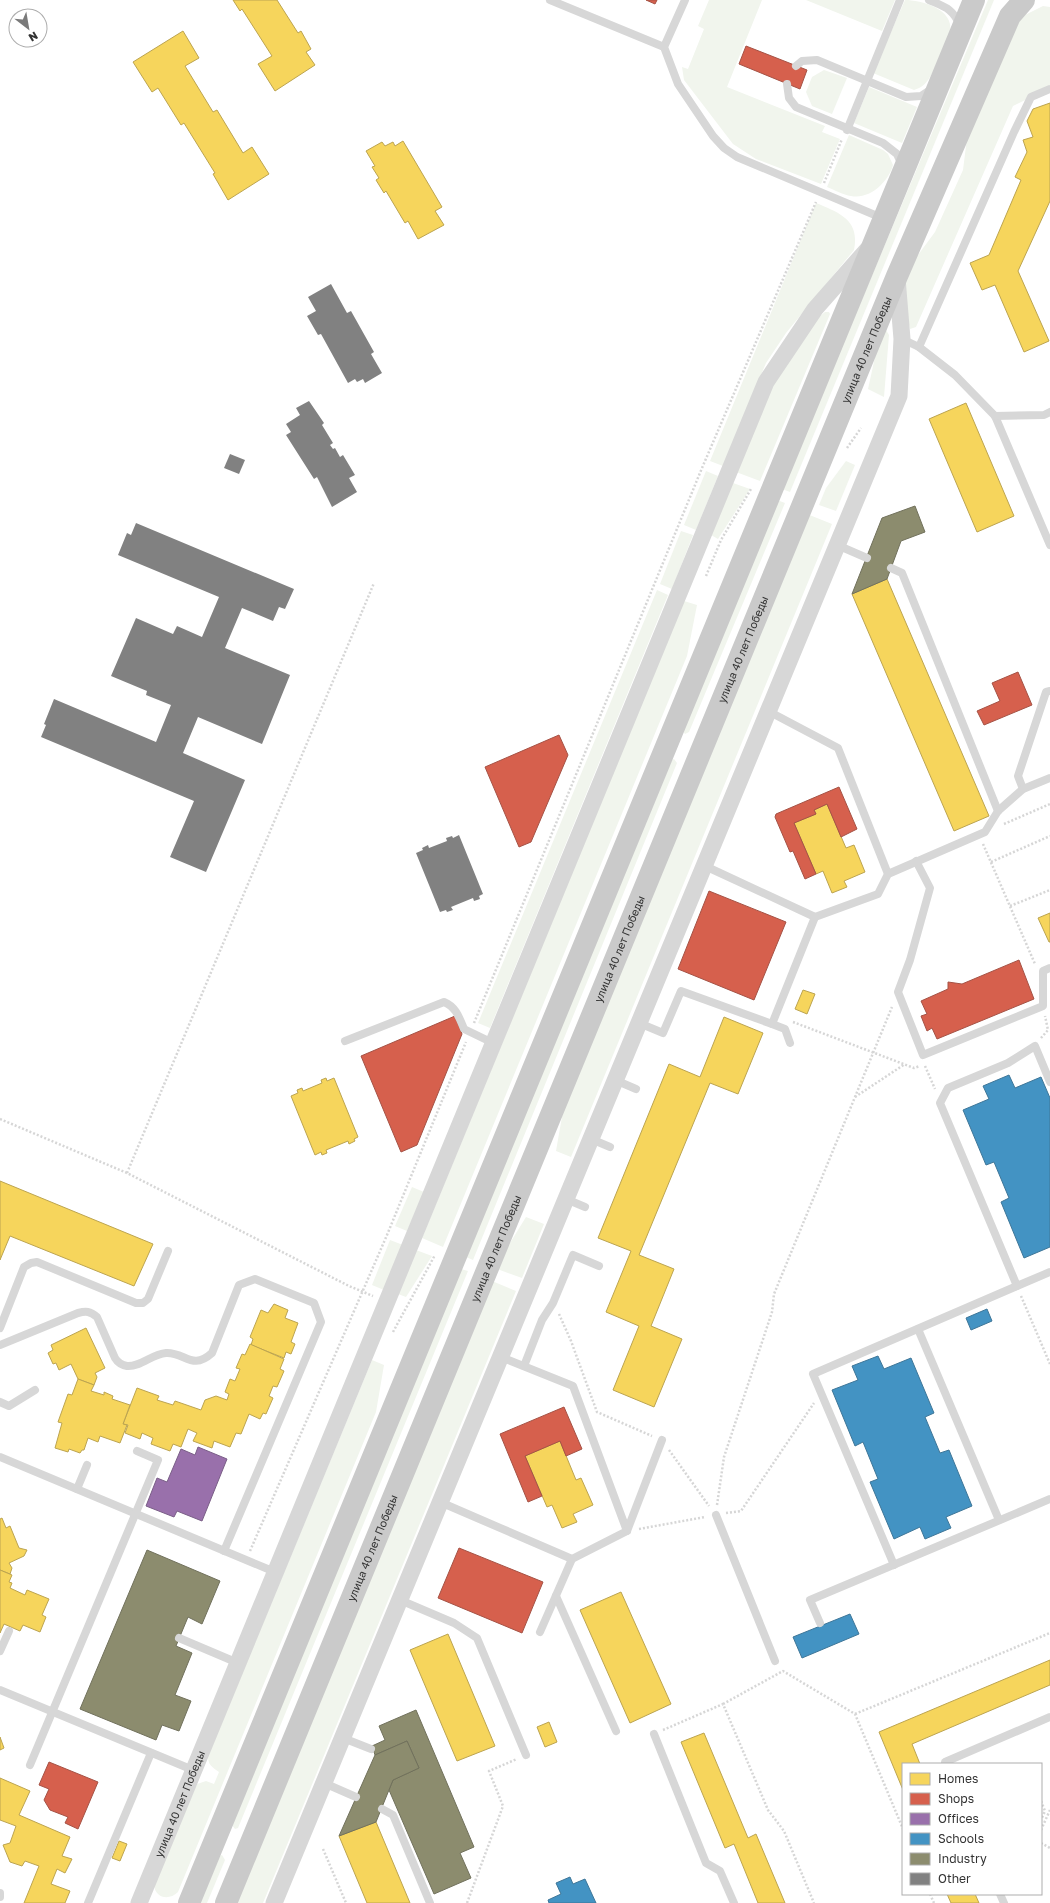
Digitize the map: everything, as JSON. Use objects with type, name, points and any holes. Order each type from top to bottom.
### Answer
[{"type":"main road","name":"улица 40 лет Победы","points":[[189,1903],[974,0]]},
{"type":"main road","name":"улица 40 лет Победы","points":[[226,1903],[897,276],[1010,16],[1024,0]]},
{"type":"main road","points":[[666,746],[698,758]]},
{"type":"main road","points":[[220,1829],[252,1842]]},
{"type":"street","name":"улица 40 лет Победы","points":[[145,1901],[193,1770],[766,382],[815,309],[874,243]]},
{"type":"street","points":[[274,1903],[899,396],[902,338],[897,276]]},
{"type":"lane","points":[[550,0],[664,47]]},
{"type":"lane","points":[[685,0],[664,47],[678,84],[713,136],[724,148],[737,157],[821,191],[884,219]]},
{"type":"lane","points":[[846,130],[900,0]]},
{"type":"lane","points":[[929,0],[947,8],[954,13],[962,29]]},
{"type":"lane","points":[[796,66],[802,61],[817,60],[906,97],[921,96],[939,85]]},
{"type":"lane","points":[[787,84],[789,98],[796,107],[846,130],[883,143],[897,154],[904,169]]},
{"type":"lane","points":[[919,347],[1014,132],[1031,97],[1050,89]]},
{"type":"lane","points":[[902,338],[919,347],[956,374],[995,416],[1050,545]]},
{"type":"lane","points":[[995,416],[1044,415],[1050,412]]},
{"type":"lane","points":[[837,545],[867,558]]},
{"type":"lane","points":[[891,568],[902,573],[998,811]]},
{"type":"lane","points":[[1023,789],[1018,776],[1046,692],[1050,691]]},
{"type":"lane","points":[[768,711],[838,748],[888,874]]},
{"type":"lane","points":[[705,866],[815,917],[878,894],[888,874],[982,833],[998,811],[1023,789],[1050,778]]},
{"type":"lane","points":[[916,862],[930,888],[910,960],[898,992],[923,1055],[1044,1006],[1043,971],[1050,968]]},
{"type":"lane","points":[[772,1024],[815,917]]},
{"type":"lane","points":[[639,1023],[664,1033],[681,991],[785,1029],[790,1043]]},
{"type":"lane","points":[[345,1041],[444,1002],[451,1005],[456,1011],[464,1029],[493,1043]]},
{"type":"lane","points":[[1017,1286],[940,1103],[948,1088],[1008,1063],[1035,1046],[1050,1082]]},
{"type":"lane","points":[[615,1080],[636,1089]]},
{"type":"lane","points":[[591,1139],[610,1147]]},
{"type":"lane","points":[[566,1199],[585,1206]]},
{"type":"lane","points":[[0,1328],[24,1266],[37,1262],[136,1303],[143,1303],[148,1299],[168,1251]]},
{"type":"lane","points":[[524,1366],[542,1320],[553,1303],[574,1255],[599,1266]]},
{"type":"lane","points":[[894,1565],[813,1374],[1050,1272]]},
{"type":"lane","points":[[0,1345],[86,1311],[97,1317],[115,1358],[123,1365],[134,1365],[156,1355],[166,1353],[191,1361],[198,1361],[206,1358],[212,1352],[239,1285],[255,1280],[314,1303],[321,1322],[224,1550]]},
{"type":"lane","points":[[918,1329],[999,1520]]},
{"type":"lane","points":[[501,1356],[573,1386],[627,1531]]},
{"type":"lane","points":[[0,1402],[9,1406],[35,1390]]},
{"type":"lane","points":[[540,1632],[572,1559],[627,1531],[662,1440]]},
{"type":"lane","points":[[30,1765],[158,1460],[138,1451]]},
{"type":"lane","points":[[0,1457],[275,1572]]},
{"type":"lane","points":[[77,1489],[87,1465]]},
{"type":"lane","points":[[820,1623],[810,1600],[1050,1499]]},
{"type":"lane","points":[[440,1502],[572,1559]]},
{"type":"lane","points":[[716,1515],[775,1661]]},
{"type":"lane","points":[[556,1596],[616,1731]]},
{"type":"lane","points":[[400,1600],[454,1624],[477,1638],[526,1755]]},
{"type":"lane","points":[[0,1651],[9,1631]]},
{"type":"lane","points":[[179,1638],[238,1663]]},
{"type":"lane","points":[[0,1690],[193,1770]]},
{"type":"lane","points":[[945,1763],[1050,1717]]},
{"type":"lane","points":[[654,1734],[706,1863],[720,1871],[734,1903]]},
{"type":"lane","points":[[343,1738],[371,1749]]},
{"type":"lane","points":[[88,1903],[151,1753]]},
{"type":"lane","points":[[324,1783],[356,1798]]},
{"type":"lane","points":[[382,1810],[393,1815],[430,1903]]},
{"type":"path","points":[[246,1560],[362,1292],[699,475],[846,130]]},
{"type":"path","points":[[706,576],[721,540],[752,488]]},
{"type":"path","points":[[127,1173],[374,583]]},
{"type":"path","points":[[1036,967],[991,862],[982,833],[1050,804]]},
{"type":"path","points":[[991,862],[1050,836]]},
{"type":"path","points":[[1010,906],[1050,890]]},
{"type":"path","points":[[716,1515],[724,1457],[772,1312],[774,1294],[898,992]]},
{"type":"path","points":[[1035,1046],[1048,1030],[1044,1006]]},
{"type":"path","points":[[803,1026],[914,1068],[924,1064],[940,1103]]},
{"type":"path","points":[[855,1098],[905,1064]]},
{"type":"path","points":[[0,1119],[127,1173],[362,1292],[386,1302]]},
{"type":"path","points":[[391,1336],[435,1255]]},
{"type":"path","points":[[1017,1286],[1050,1364]]},
{"type":"path","points":[[553,1303],[571,1341],[597,1412],[662,1440],[716,1515]]},
{"type":"path","points":[[627,1531],[741,1511],[821,1393]]},
{"type":"path","points":[[855,1714],[1050,1633]]},
{"type":"path","points":[[654,1734],[723,1704],[783,1671],[855,1714],[902,1828]]},
{"type":"path","points":[[723,1704],[768,1810],[784,1830],[814,1903]]},
{"type":"path","points":[[467,1903],[503,1806],[489,1771],[526,1755]]},
{"type":"path","points":[[1042,1804],[1045,1811],[1042,1818]]},
{"type":"path","points":[[1042,1828],[1050,1810]]},
{"type":"path","points":[[322,1848],[346,1903]]},
{"type":"shaded area","points":[[709,0],[762,0],[727,87],[825,126],[822,132],[840,139],[821,184],[756,159],[733,144],[684,80],[682,67],[688,69],[704,29],[698,26]]},
{"type":"shaded area","points":[[806,0],[895,0],[882,31]]},
{"type":"shaded area","points":[[905,0],[912,0],[935,7],[947,17],[950,23],[948,38],[930,77],[923,85],[914,90],[873,73]]},
{"type":"shaded area","points":[[988,0],[994,0],[790,492],[782,489]]},
{"type":"shaded area","points":[[1043,6],[1050,7],[1050,88],[1013,106],[916,327],[910,329],[901,288],[915,259],[935,232],[963,170],[968,130],[1010,31],[1023,16]]},
{"type":"shaded area","points":[[824,70],[847,78],[832,114],[812,106],[806,92],[812,77]]},
{"type":"shaded area","points":[[869,87],[917,107],[902,143],[854,123]]},
{"type":"shaded area","points":[[849,135],[883,150],[888,154],[893,165],[883,183],[872,192],[865,195],[858,196],[842,194],[827,187]]},
{"type":"shaded area","points":[[816,203],[840,214],[851,225],[854,231],[854,250],[786,333],[766,363],[723,466],[710,461]]},
{"type":"shaded area","points":[[825,312],[829,312],[830,314],[760,481],[736,472],[772,385],[819,317]]},
{"type":"shaded area","points":[[886,330],[889,335],[884,397],[868,389],[877,348]]},
{"type":"shaded area","points":[[846,461],[855,465],[836,511],[819,505],[826,488]]},
{"type":"shaded area","points":[[706,471],[718,476],[696,530],[684,525]]},
{"type":"shaded area","points":[[733,483],[750,489],[718,539],[711,535]]},
{"type":"shaded area","points":[[777,500],[785,503],[689,732],[685,734],[683,731]]},
{"type":"shaded area","points":[[807,514],[832,524],[571,1157],[556,1151],[563,1111]]},
{"type":"shaded area","points":[[681,531],[693,535],[672,589],[660,584]]},
{"type":"shaded area","points":[[657,590],[668,595],[490,1028],[478,1023]]},
{"type":"shaded area","points":[[684,601],[697,605],[687,656],[443,1247],[422,1238]]},
{"type":"shaded area","points":[[674,759],[677,763],[473,1260],[466,1257],[672,760]]},
{"type":"shaded area","points":[[412,1187],[424,1192],[407,1231],[395,1226]]},
{"type":"shaded area","points":[[526,1217],[544,1224],[522,1278],[497,1269],[505,1251]]},
{"type":"shaded area","points":[[390,1240],[403,1245],[384,1290],[372,1285]]},
{"type":"shaded area","points":[[416,1250],[432,1256],[406,1297],[398,1294]]},
{"type":"shaded area","points":[[461,1269],[468,1271],[238,1828],[235,1829],[232,1825]]},
{"type":"shaded area","points":[[492,1281],[516,1291],[263,1903],[235,1903]]},
{"type":"shaded area","points":[[372,1360],[384,1365],[376,1412],[178,1892],[171,1897],[163,1897],[157,1893],[154,1885],[197,1784],[206,1781],[214,1784],[219,1772],[212,1767],[208,1756]]},
{"type":"shaded area","points":[[222,1855],[225,1860],[207,1903],[200,1903],[220,1856]]},
{"type":"building: Homes","points":[[233,0],[277,0],[298,33],[301,31],[311,49],[306,52],[315,65],[275,91],[258,64],[272,56],[242,9],[240,11]]},
{"type":"building: Homes","points":[[183,31],[199,58],[185,66],[213,112],[217,110],[243,153],[252,147],[269,174],[228,200],[213,174],[215,173],[184,123],[181,125],[158,88],[152,92],[133,62]]},
{"type":"building: Homes","points":[[1050,103],[1050,201],[1018,271],[1049,341],[1024,352],[995,285],[982,290],[970,263],[989,255],[1021,180],[1015,177],[1027,152],[1023,140],[1033,137],[1027,121],[1033,109]]},
{"type":"building: Homes","points":[[403,141],[442,207],[435,211],[444,225],[418,239],[408,221],[405,223],[386,191],[384,193],[376,180],[379,178],[372,167],[375,166],[366,151],[382,142],[385,146],[393,142],[395,146]]},
{"type":"building: Homes","points":[[966,403],[1014,516],[977,532],[929,419]]},
{"type":"building: Homes","points":[[887,579],[989,816],[954,831],[852,594]]},
{"type":"building: Homes","points":[[827,804],[846,848],[854,845],[865,872],[844,881],[847,887],[832,893],[823,871],[816,874],[794,823],[816,814],[814,810]]},
{"type":"building: Homes","points":[[1050,913],[1050,942],[1049,942],[1038,918]]},
{"type":"building: Homes","points":[[803,990],[815,994],[807,1014],[795,1009]]},
{"type":"building: Homes","points":[[724,1017],[763,1033],[738,1094],[710,1083],[639,1255],[674,1269],[651,1326],[682,1339],[654,1407],[613,1390],[639,1326],[606,1312],[631,1251],[598,1238],[669,1064],[700,1077]]},
{"type":"building: Homes","points":[[326,1078],[327,1081],[334,1078],[358,1137],[354,1139],[355,1141],[349,1144],[348,1141],[326,1150],[327,1153],[322,1155],[321,1152],[315,1155],[291,1096],[298,1093],[297,1090],[302,1088],[303,1091],[322,1083],[321,1080]]},
{"type":"building: Homes","points":[[0,1181],[153,1244],[134,1286],[10,1236],[0,1260]]},
{"type":"building: Homes","points":[[274,1304],[288,1310],[285,1318],[298,1323],[291,1342],[295,1344],[291,1354],[286,1352],[284,1358],[251,1345],[253,1339],[250,1337],[261,1310],[268,1313]]},
{"type":"building: Homes","points":[[86,1328],[105,1368],[95,1373],[97,1377],[94,1385],[78,1379],[71,1364],[59,1370],[56,1363],[53,1364],[48,1353],[53,1350],[51,1345]]},
{"type":"building: Homes","points":[[250,1344],[284,1359],[280,1369],[284,1371],[277,1387],[273,1386],[269,1396],[273,1398],[266,1414],[263,1413],[260,1419],[249,1414],[241,1434],[236,1433],[230,1447],[214,1441],[212,1448],[193,1441],[197,1433],[188,1429],[181,1447],[173,1444],[170,1451],[151,1444],[153,1438],[142,1433],[140,1439],[125,1433],[128,1425],[123,1424],[137,1388],[159,1396],[157,1400],[173,1405],[175,1401],[201,1410],[205,1400],[216,1396],[227,1400],[229,1394],[225,1392],[230,1379],[235,1381],[240,1369],[236,1368],[242,1354],[245,1355]]},
{"type":"building: Homes","points":[[78,1379],[94,1385],[91,1391],[104,1395],[104,1392],[113,1396],[112,1399],[130,1405],[123,1424],[127,1425],[120,1443],[100,1436],[98,1442],[88,1438],[84,1450],[80,1453],[69,1449],[68,1452],[55,1448],[62,1423],[58,1422],[68,1394],[72,1395]]},
{"type":"building: Homes","points":[[560,1441],[576,1480],[581,1478],[593,1505],[573,1514],[577,1522],[562,1528],[552,1505],[547,1507],[525,1456]]},
{"type":"building: Homes","points":[[2,1518],[6,1528],[10,1526],[19,1548],[27,1550],[24,1556],[9,1563],[12,1568],[10,1574],[0,1570],[0,1519]]},
{"type":"building: Homes","points":[[0,1570],[12,1575],[9,1582],[12,1583],[10,1588],[25,1595],[27,1590],[49,1599],[42,1615],[46,1617],[40,1632],[23,1625],[20,1631],[4,1624],[0,1633]]},
{"type":"building: Homes","points":[[621,1592],[671,1704],[630,1723],[580,1610]]},
{"type":"building: Homes","points":[[448,1634],[495,1746],[457,1761],[410,1650]]},
{"type":"building: Homes","points":[[1050,1660],[1050,1685],[912,1744],[920,1763],[902,1763],[902,1788],[879,1732]]},
{"type":"building: Homes","points":[[549,1722],[557,1742],[545,1747],[537,1727]]},
{"type":"building: Homes","points":[[704,1733],[748,1838],[756,1834],[785,1903],[758,1903],[734,1844],[725,1848],[681,1742]]},
{"type":"building: Homes","points":[[0,1737],[4,1748],[0,1750]]},
{"type":"building: Homes","points":[[0,1778],[30,1791],[19,1815],[70,1837],[62,1856],[72,1859],[65,1873],[57,1869],[51,1884],[70,1891],[65,1903],[24,1903],[39,1866],[25,1861],[22,1866],[10,1862],[3,1845],[10,1843],[16,1826],[0,1820]]},
{"type":"building: Homes","points":[[376,1822],[410,1903],[367,1903],[339,1836]]},
{"type":"building: Homes","points":[[119,1841],[127,1844],[120,1861],[112,1858]]},
{"type":"building: Homes","points":[[947,1895],[975,1895],[979,1903],[951,1903]]},
{"type":"building: Shops","points":[[646,0],[657,0],[655,4]]},
{"type":"building: Shops","points":[[746,46],[807,70],[800,89],[739,64]]},
{"type":"building: Shops","points":[[1018,672],[1032,705],[984,725],[977,711],[1000,701],[992,683]]},
{"type":"building: Shops","points":[[559,735],[568,755],[531,842],[519,847],[485,767]]},
{"type":"building: Shops","points":[[839,787],[857,829],[841,837],[827,804],[814,810],[816,814],[794,823],[816,874],[805,879],[793,851],[790,852],[775,817],[776,814]]},
{"type":"building: Shops","points":[[709,891],[786,922],[754,1000],[678,969]]},
{"type":"building: Shops","points":[[1019,960],[1034,999],[937,1039],[932,1028],[927,1031],[921,1016],[927,1014],[921,1001],[948,989],[948,982],[962,984]]},
{"type":"building: Shops","points":[[455,1016],[462,1034],[417,1145],[401,1152],[361,1056]]},
{"type":"building: Shops","points":[[564,1407],[582,1449],[566,1456],[560,1441],[525,1456],[542,1496],[528,1502],[500,1434]]},
{"type":"building: Shops","points":[[459,1548],[543,1582],[522,1633],[438,1598]]},
{"type":"building: Shops","points":[[49,1762],[98,1782],[78,1829],[65,1823],[68,1817],[50,1810],[44,1800],[49,1789],[39,1785]]},
{"type":"building: Offices","points":[[198,1447],[227,1459],[202,1521],[177,1511],[174,1517],[146,1506],[157,1478],[167,1482],[181,1449],[195,1455]]},
{"type":"building: Schools","points":[[1009,1075],[1015,1088],[1041,1077],[1050,1098],[1050,1247],[1024,1258],[1001,1202],[1009,1198],[994,1162],[986,1165],[963,1110],[989,1099],[983,1086]]},
{"type":"building: Schools","points":[[987,1309],[992,1321],[971,1330],[966,1318]]},
{"type":"building: Schools","points":[[878,1356],[884,1369],[911,1358],[934,1413],[925,1417],[940,1453],[949,1450],[972,1506],[946,1517],[951,1528],[925,1539],[920,1527],[894,1539],[870,1482],[878,1479],[863,1442],[855,1446],[832,1390],[858,1380],[852,1366]]},
{"type":"building: Schools","points":[[850,1614],[859,1634],[802,1658],[793,1637]]},
{"type":"building: Schools","points":[[570,1877],[573,1884],[585,1879],[596,1903],[549,1903],[548,1900],[561,1894],[556,1883]]},
{"type":"building: Industry","points":[[915,506],[925,532],[901,541],[887,579],[852,594],[882,518]]},
{"type":"building: Industry","points":[[147,1550],[220,1581],[202,1624],[188,1617],[176,1646],[192,1653],[175,1695],[191,1701],[179,1731],[162,1725],[156,1740],[80,1709]]},
{"type":"building: Industry","points":[[416,1710],[474,1847],[460,1853],[471,1878],[434,1894],[389,1790],[393,1780],[419,1768],[407,1741],[375,1755],[372,1746],[385,1740],[379,1726]]},
{"type":"building: Industry","points":[[407,1741],[419,1768],[393,1780],[376,1822],[339,1836],[375,1755]]},
{"type":"building: Other","points":[[331,284],[347,313],[351,311],[374,352],[371,354],[382,373],[365,383],[363,379],[357,382],[355,379],[348,383],[321,334],[318,335],[307,316],[316,311],[308,297]]},
{"type":"building: Other","points":[[309,401],[324,423],[322,425],[333,443],[330,445],[333,449],[335,448],[340,457],[343,455],[355,475],[349,478],[357,492],[332,507],[317,477],[314,479],[286,435],[291,432],[286,424],[300,415],[296,408]]},
{"type":"building: Other","points":[[230,454],[245,460],[239,474],[224,468]]},
{"type":"building: Other","points":[[136,523],[294,589],[285,609],[279,607],[273,621],[242,608],[225,648],[290,675],[262,744],[198,717],[183,753],[245,780],[206,872],[170,857],[194,801],[41,737],[46,725],[44,724],[54,699],[156,742],[171,705],[146,695],[147,691],[111,676],[136,618],[173,634],[177,626],[202,637],[219,597],[118,555],[127,533],[131,535]]},
{"type":"building: Other","points":[[459,835],[483,894],[479,896],[480,899],[474,901],[473,898],[451,907],[453,910],[440,912],[416,853],[423,850],[422,848],[428,845],[429,848],[447,841],[446,838],[452,836],[453,838]]}]
